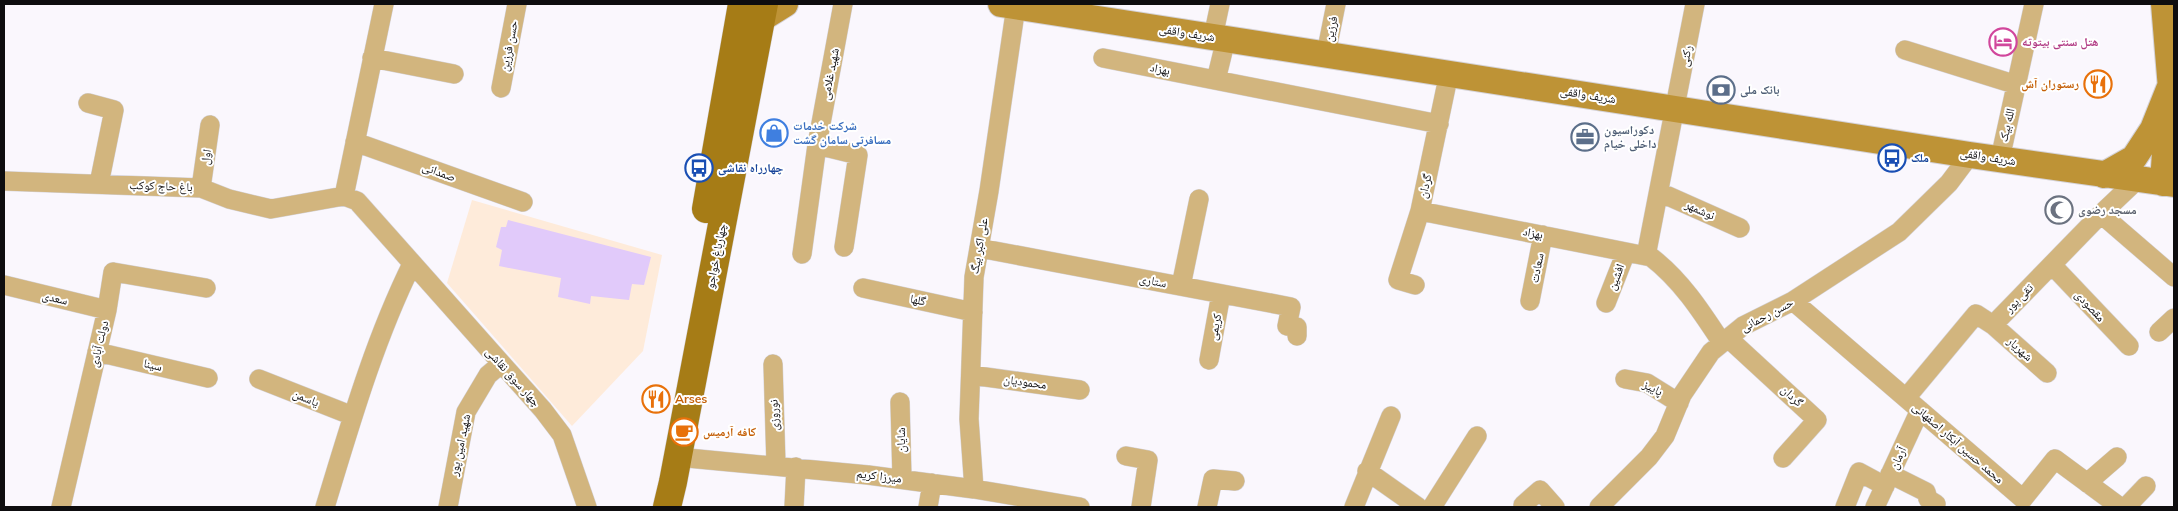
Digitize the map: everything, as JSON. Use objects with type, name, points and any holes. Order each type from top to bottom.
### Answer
[{"type":"main road","points":[[756,9],[785,4]]},
{"type":"main road","points":[[2164,4],[2174,125]]},
{"type":"main road","name":"شریف واقفی","points":[[1009,5],[1970,155],[2158,182]]},
{"type":"main road","name":"چهارباغ خواجو","points":[[666,507],[677,457],[756,9]]},
{"type":"main road","name":"چهارباغ خواجو","points":[[650,507],[674,385],[756,9]]},
{"type":"main road","points":[[2104,175],[2134,158],[2153,129],[2172,84]]},
{"type":"main road","points":[[2158,182],[2172,84]]},
{"type":"street","points":[[344,196],[384,4]]},
{"type":"street","name":"حسن فرزین","points":[[501,88],[517,4]]},
{"type":"street","name":"شهید غلامی","points":[[802,254],[817,145],[843,4]]},
{"type":"street","points":[[1216,80],[1220,38],[1220,4]]},
{"type":"street","name":"فرزین","points":[[1326,54],[1336,4]]},
{"type":"street","name":"رکنی","points":[[1676,109],[1695,4]]},
{"type":"street","name":"الله بیک","points":[[2000,159],[2034,4]]},
{"type":"street","name":"علی اکبر بیگ","points":[[974,489],[969,419],[974,277],[989,191],[1009,5]]},
{"type":"street","points":[[1905,50],[2017,85]]},
{"type":"street","points":[[372,58],[454,74]]},
{"type":"street","name":"بهزاد","points":[[1104,58],[1438,124]]},
{"type":"street","name":"گردان","points":[[1415,286],[1398,280],[1420,211],[1449,73]]},
{"type":"street","points":[[88,103],[114,110],[99,184]]},
{"type":"street","points":[[1646,256],[1676,109]]},
{"type":"street","name":"اول","points":[[201,188],[210,125]]},
{"type":"street","name":"صمدانی","points":[[355,142],[523,202]]},
{"type":"street","points":[[817,145],[858,155],[844,247]]},
{"type":"street","name":"حسن رحمانی","points":[[1599,507],[1648,457],[1665,436],[1682,395],[1711,352],[1743,326],[1793,301],[1899,232],[1949,183],[1970,155]]},
{"type":"street","name":"باغ حاج کوکب","points":[[4,181],[201,188],[229,199],[271,209],[344,196]]},
{"type":"street","name":"تقی پور","points":[[1993,325],[2101,214],[2158,182]]},
{"type":"street","name":"نوشمهر","points":[[1659,192],[1740,228]]},
{"type":"street","name":"چهار سوق نقاشی","points":[[344,196],[356,201],[543,410],[562,435],[587,507]]},
{"type":"street","points":[[1181,286],[1199,199]]},
{"type":"street","name":"بهزاد","points":[[1420,211],[1651,257],[1668,270],[1725,340]]},
{"type":"street","points":[[2101,214],[2174,277]]},
{"type":"street","name":"سعادت","points":[[1530,301],[1543,235]]},
{"type":"street","name":"ستاری","points":[[979,248],[1291,307],[1287,326],[1297,327],[1297,336]]},
{"type":"street","name":"افشین","points":[[1606,303],[1626,252]]},
{"type":"street","points":[[325,507],[353,416],[394,300],[412,264]]},
{"type":"street","name":"مقصودی","points":[[2052,265],[2128,346]]},
{"type":"street","name":"دولت آبادی","points":[[61,507],[107,310],[113,272],[206,288]]},
{"type":"street","name":"سعدی","points":[[4,285],[107,310]]},
{"type":"street","name":"گلها","points":[[864,288],[972,312]]},
{"type":"street","name":"کریمی","points":[[1209,360],[1221,294]]},
{"type":"street","name":"محمد حسین آبکار اصفهانی","points":[[1793,301],[2023,499],[2055,459],[2120,507]]},
{"type":"street","points":[[1913,404],[1976,314],[1993,325]]},
{"type":"street","points":[[2159,332],[2174,318]]},
{"type":"street","name":"شهریار","points":[[1993,325],[2047,373]]},
{"type":"street","name":"گردان","points":[[1725,340],[1817,420],[1783,458]]},
{"type":"street","name":"سینا","points":[[97,352],[208,378]]},
{"type":"street","name":"شهید امین پور","points":[[448,507],[466,412],[488,375],[501,364]]},
{"type":"street","name":"نوروزی","points":[[773,364],[776,465]]},
{"type":"street","name":"محمودیان","points":[[971,375],[1080,390]]},
{"type":"street","name":"یاسمن","points":[[259,379],[353,416]]},
{"type":"street","name":"پاییز","points":[[1625,379],[1647,383],[1679,403]]},
{"type":"street","name":"شایان","points":[[900,402],[902,479]]},
{"type":"street","name":"آرمان","points":[[1875,507],[1888,480],[1913,404]]},
{"type":"street","points":[[1354,507],[1390,416]]},
{"type":"street","points":[[1432,507],[1478,436]]},
{"type":"street","points":[[1126,456],[1148,460],[1141,507]]},
{"type":"street","name":"میرزا کریم","points":[[677,457],[776,465],[902,479],[974,489],[1042,504],[1080,507]]},
{"type":"street","points":[[2087,483],[2117,457]]},
{"type":"street","points":[[794,507],[796,467]]},
{"type":"street","points":[[1367,471],[1418,507]]},
{"type":"street","points":[[1845,507],[1859,472],[1926,492],[1928,499],[1936,504]]},
{"type":"street","points":[[1207,507],[1213,479],[1235,481]]},
{"type":"street","points":[[928,507],[932,483]]},
{"type":"street","points":[[2126,507],[2146,486]]},
{"type":"street","points":[[1523,505],[1540,490],[1555,507]]},
{"type":"shaded area","points":[[472,200],[662,255],[643,351],[572,426],[447,283]]},
{"type":"building","points":[[508,220],[651,257],[644,285],[632,284],[629,300],[591,296],[590,304],[558,297],[561,278],[499,266],[502,250],[496,247],[501,227],[506,227]]},
{"type":"place","name":"هتل سنتی بیتوته","points":[[2003,42]]},
{"type":"place","name":"رستوران آش","points":[[2098,84]]},
{"type":"place","name":"بانک ملی","points":[[1721,90]]},
{"type":"place","name":"شرکت خدمات مسافرتی سامان گشت","points":[[774,133]]},
{"type":"place","name":"دکوراسیون داخلی خیام","points":[[1585,137]]},
{"type":"place","name":"ملک","points":[[1892,158]]},
{"type":"place","name":"چهارراه نقاشی","points":[[699,168]]},
{"type":"place","name":"مسجد رضوی","points":[[2059,210]]},
{"type":"place","name":"Arses","points":[[656,399]]},
{"type":"place","name":"کافه آرمیس","points":[[684,432]]}]
